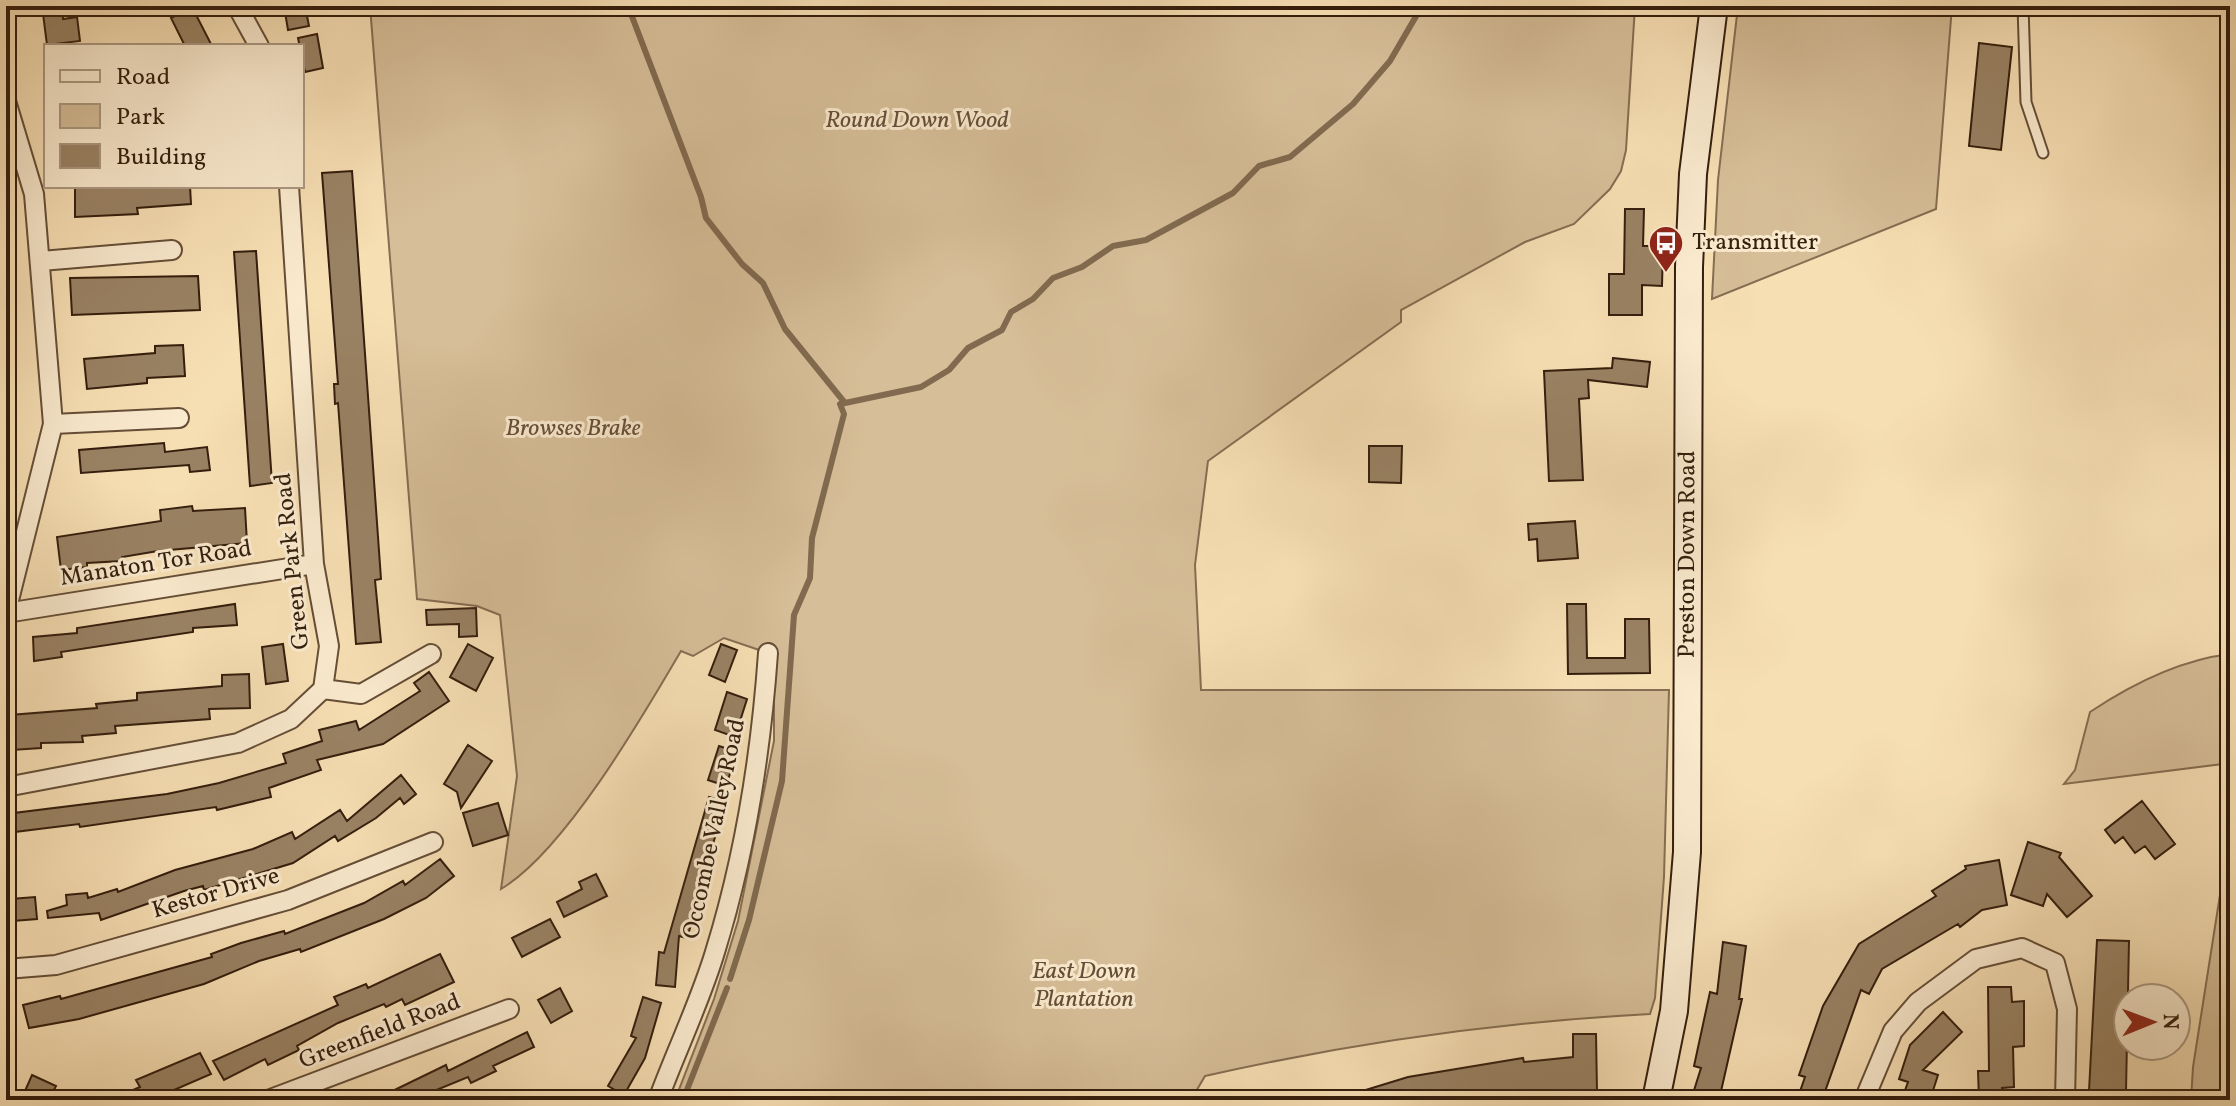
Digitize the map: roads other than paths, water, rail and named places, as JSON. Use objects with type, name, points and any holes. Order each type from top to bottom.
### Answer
[{"type":"street","points":[[237,6],[258,44]]},
{"type":"street","name":"Preston Down Road","points":[[1656,1100],[1674,1011],[1687,852],[1689,267],[1693,174],[1714,6]]},
{"type":"street","points":[[2228,6],[2230,13]]},
{"type":"street","points":[[6,101],[34,194],[53,424],[6,613]]},
{"type":"street","name":"Green Park Road","points":[[289,188],[314,564],[329,646],[323,689]]},
{"type":"street","points":[[41,261],[172,250]]},
{"type":"street","points":[[53,424],[179,418]]},
{"type":"street","name":"Manaton Tor Road","points":[[6,613],[314,564]]},
{"type":"street","name":"Occombe Valley Road","points":[[658,1100],[715,954],[729,898],[762,738],[768,653]]},
{"type":"street","points":[[6,787],[238,743],[291,719],[323,689],[361,694],[431,654]]},
{"type":"street","name":"Kestor Drive","points":[[6,969],[56,965],[288,900],[433,842]]},
{"type":"street","points":[[1864,1100],[1893,1031],[1918,1002],[1976,959],[2022,948],[2055,963],[2067,1009],[2065,1100]]},
{"type":"street","name":"Greenfield Road","points":[[268,1100],[509,1009]]},
{"type":"lane","points":[[2023,6],[2026,102],[2043,153]]},
{"type":"waterway","points":[[628,6],[701,197],[706,218],[742,264],[763,283],[785,329],[845,403]]},
{"type":"waterway","points":[[845,403],[921,387],[949,370],[968,348],[1002,330],[1011,312],[1033,299],[1053,278],[1082,267],[1113,246],[1146,240],[1233,193],[1259,166],[1290,157],[1353,104],[1390,61],[1422,6]]},
{"type":"waterway","points":[[730,979],[749,920],[782,781],[794,615],[810,578],[812,538],[844,414],[840,404],[845,403]]},
{"type":"waterway","points":[[683,1100],[727,988]]},
{"type":"place","name":"Transmitter","points":[[1666,274]]},
{"type":"park label","name":"Round Down Wood","points":[[917,121]]},
{"type":"park label","name":"Browses Brake","points":[[573,429]]},
{"type":"park label","name":"East Down Plantation","points":[[1084,986]]}]
